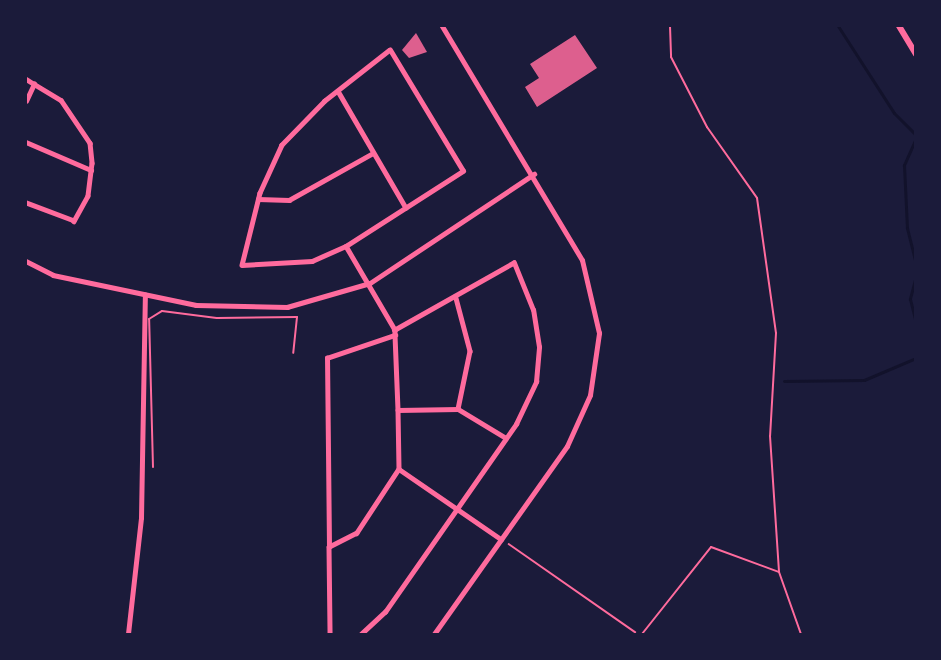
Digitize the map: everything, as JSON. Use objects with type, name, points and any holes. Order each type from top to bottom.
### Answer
[{"type":"main road","points":[[899,26],[915,54]]},
{"type":"street","points":[[434,634],[567,446],[597,366],[596,301],[582,260],[534,174],[442,26]]},
{"type":"street","points":[[390,51],[463,171],[346,246],[312,261],[242,265],[258,198],[282,145],[338,91],[390,51]]},
{"type":"street","points":[[26,79],[61,100],[77,120],[90,143],[91,170],[88,196],[74,221],[26,203]]},
{"type":"street","points":[[26,101],[34,84]]},
{"type":"street","points":[[338,91],[406,208]]},
{"type":"street","points":[[26,142],[91,170]]},
{"type":"street","points":[[258,198],[289,200],[373,153]]},
{"type":"street","points":[[26,261],[53,275],[196,305],[287,307],[370,283],[534,174]]},
{"type":"street","points":[[329,547],[357,533],[399,469],[395,332],[370,283],[346,246]]},
{"type":"street","points":[[330,634],[327,358],[395,332],[514,263],[533,309],[539,347],[536,382],[506,438],[457,509],[385,612],[361,634]]},
{"type":"street","points":[[128,634],[141,518],[145,295]]},
{"type":"street","points":[[456,298],[470,351],[458,409]]},
{"type":"street","points":[[398,410],[458,409],[506,438]]},
{"type":"street","points":[[399,469],[501,538]]},
{"type":"lane","points":[[669,26],[671,57],[707,127],[757,198],[776,333],[770,436],[779,572],[801,634]]},
{"type":"lane","points":[[153,468],[149,319],[162,311],[217,318],[297,317],[293,353]]},
{"type":"lane","points":[[640,634],[711,547],[779,572]]},
{"type":"path","points":[[501,538],[640,634]]},
{"type":"building","points":[[416,33],[427,52],[409,58],[402,50]]},
{"type":"building","points":[[575,35],[597,68],[537,107],[525,87],[539,78],[530,64]]},
{"type":"waterway","points":[[838,26],[894,113],[916,135]]},
{"type":"waterway","points":[[916,138],[904,165],[907,228],[916,264]]},
{"type":"waterway","points":[[916,276],[910,299],[916,323]]},
{"type":"waterway","points":[[784,381],[864,380],[916,358]]}]
